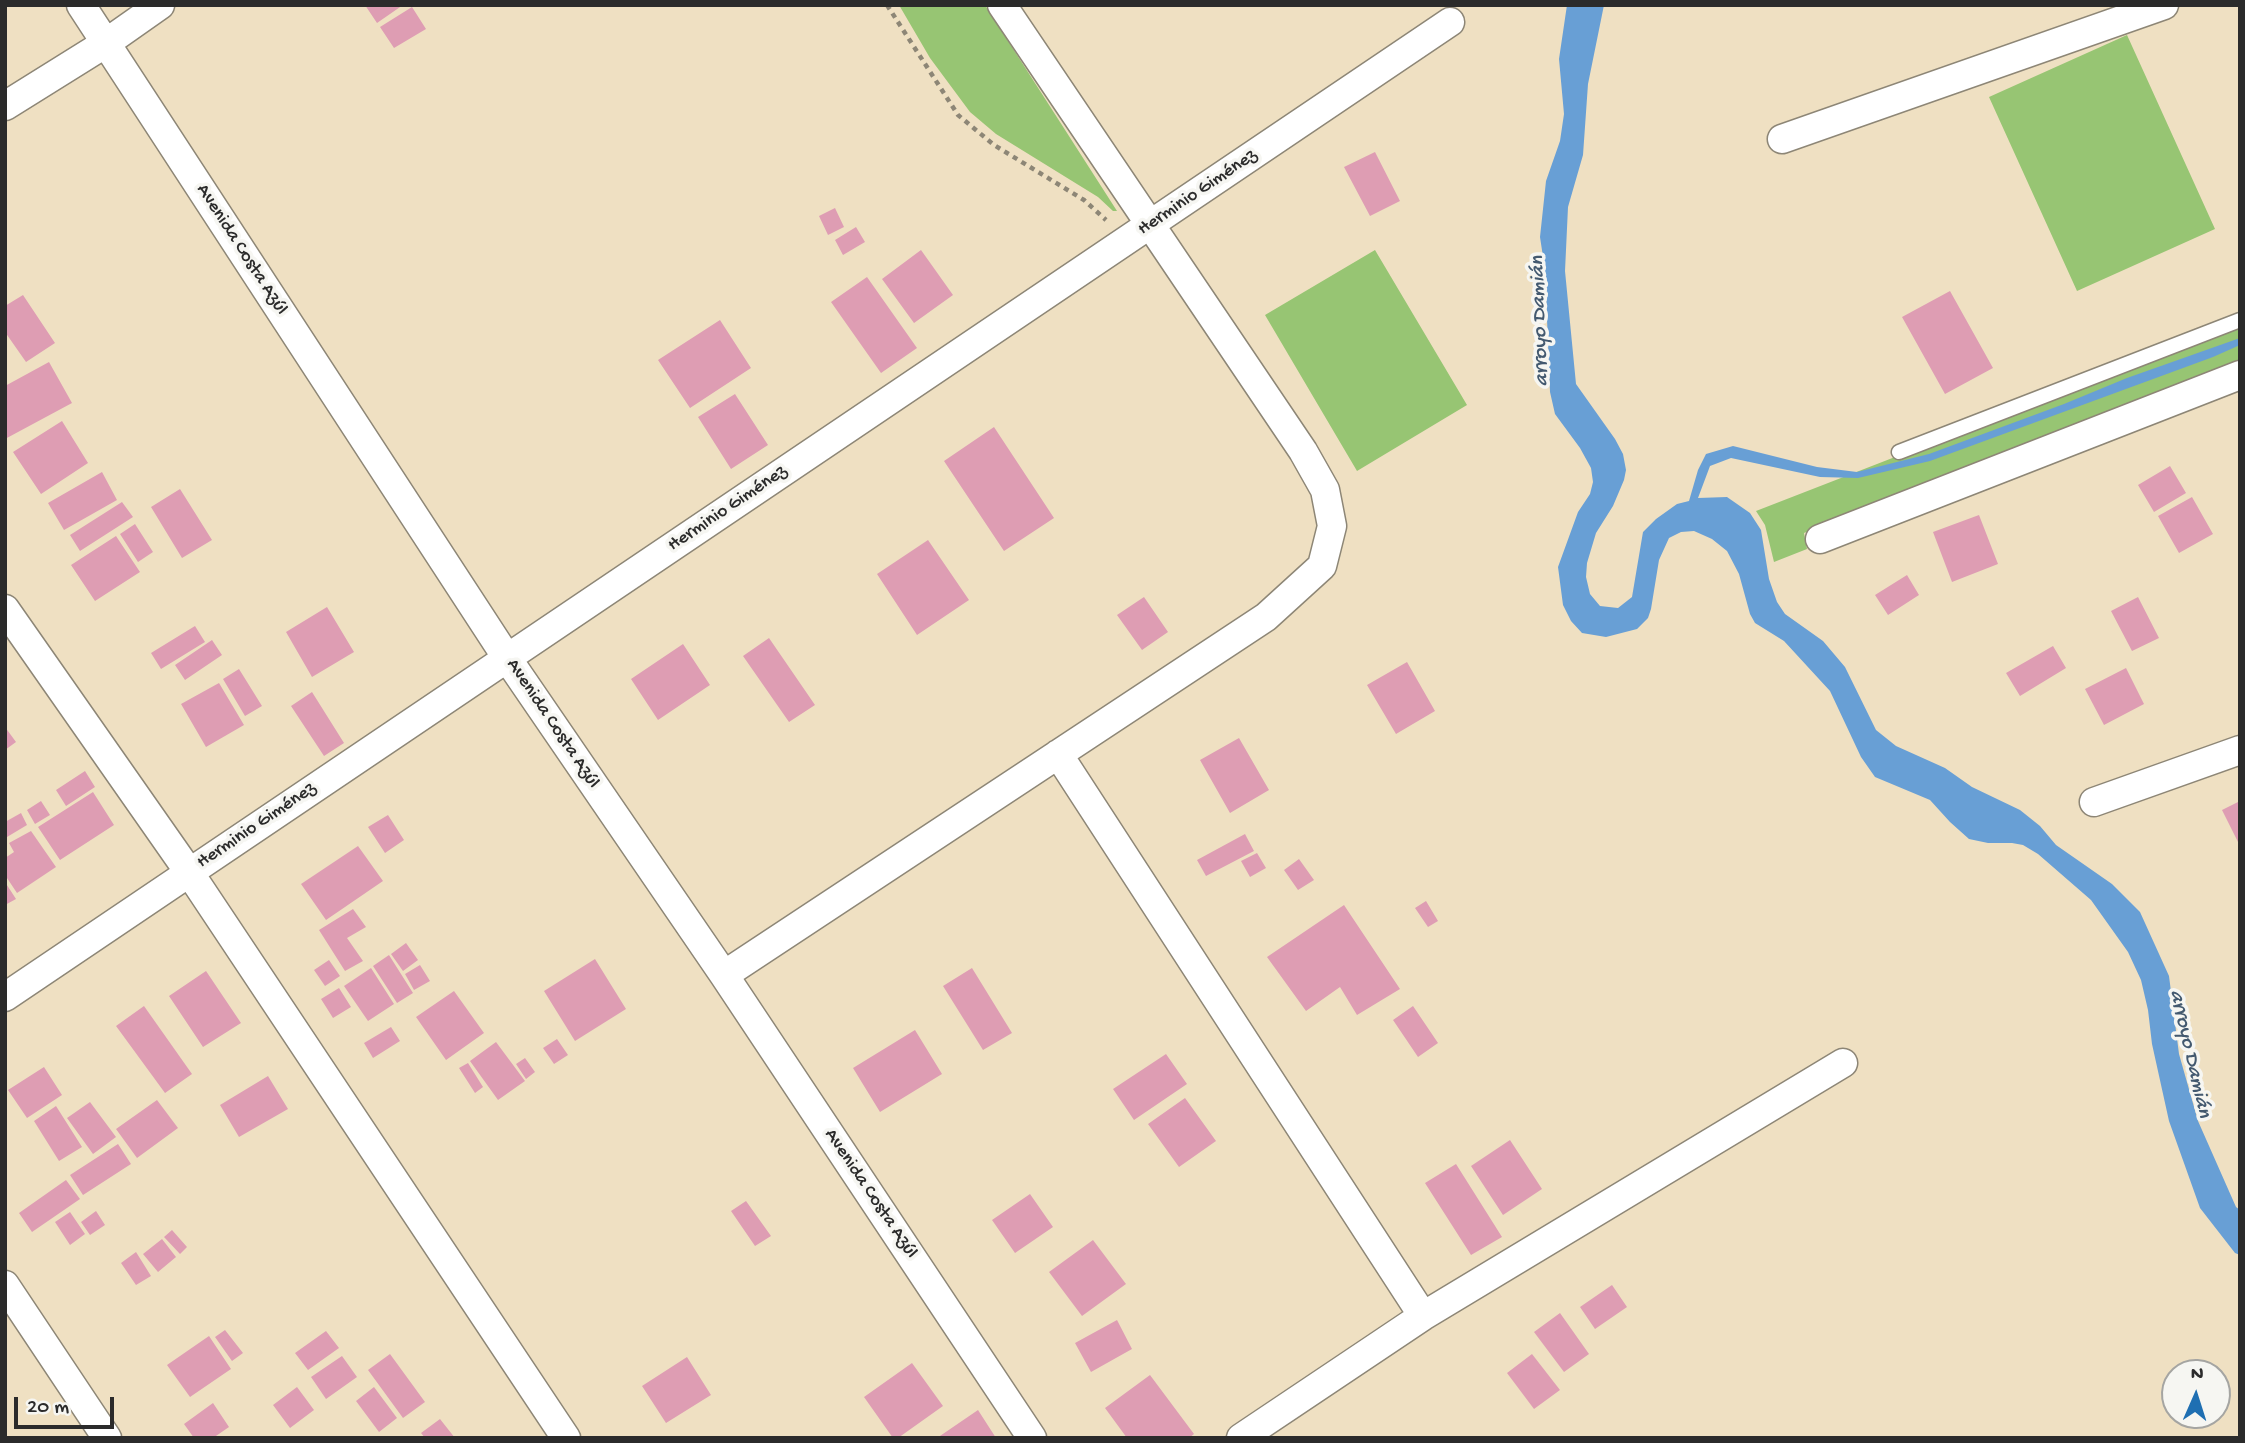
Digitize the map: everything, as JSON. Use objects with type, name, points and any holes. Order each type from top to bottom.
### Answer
[{"type":"street","name":"Avenida Costa Azúl","points":[[81,5],[507,658],[724,975],[1032,1438]]},
{"type":"street","points":[[5,106],[106,43],[160,5]]},
{"type":"street","points":[[724,975],[1266,617],[1321,566],[1332,527],[1325,490],[1303,451],[1002,5]]},
{"type":"street","points":[[1782,139],[2164,5]]},
{"type":"street","name":"Herminio Giménez","points":[[5,997],[1450,22]]},
{"type":"street","points":[[1820,539],[2240,375]]},
{"type":"street","points":[[5,609],[189,872],[566,1438]]},
{"type":"street","points":[[2094,802],[2240,750]]},
{"type":"street","points":[[1058,754],[1423,1316]]},
{"type":"street","points":[[1241,1438],[1423,1316],[1843,1063]]},
{"type":"street","points":[[5,1285],[107,1438]]},
{"type":"lane","points":[[1899,452],[2240,320]]},
{"type":"path","points":[[887,5],[958,115],[994,145],[1084,200],[1105,218],[1121,244]]},
{"type":"green space","points":[[899,5],[985,5],[1117,211],[1113,211],[1098,197],[996,134],[970,112],[930,58]]},
{"type":"green space","points":[[2127,35],[2215,229],[2077,291],[1989,97]]},
{"type":"green space","points":[[1375,250],[1467,405],[1357,471],[1265,315]]},
{"type":"green space","points":[[2240,323],[2240,364],[1804,533],[1807,549],[1774,562],[1765,525],[1756,511]]},
{"type":"water","points":[[1567,5],[1604,5],[1588,84],[1583,155],[1568,207],[1565,271],[1576,384],[1615,439],[1623,454],[1626,470],[1613,506],[1596,533],[1587,563],[1586,577],[1590,594],[1600,606],[1618,608],[1632,597],[1643,532],[1677,504],[1689,501],[1706,454],[1733,446],[1817,467],[1857,472],[1929,454],[2240,338],[2240,345],[2213,357],[1930,461],[1858,478],[1820,477],[1731,458],[1710,466],[1698,498],[1727,497],[1750,513],[1761,530],[1769,579],[1777,602],[1785,614],[1823,641],[1845,667],[1876,730],[1896,746],[1945,768],[1972,787],[2020,810],[2040,826],[2056,845],[2112,884],[2140,912],[2169,976],[2179,1054],[2198,1121],[2236,1207],[2240,1210],[2240,1255],[2235,1253],[2200,1208],[2169,1121],[2141,980],[2128,952],[2091,900],[2038,854],[2023,845],[1969,839],[1930,800],[1875,777],[1861,757],[1830,691],[1784,641],[1755,623],[1739,574],[1727,551],[1712,539],[1694,531],[1681,532],[1669,538],[1659,560],[1651,609],[1648,618],[1637,629],[1606,637],[1582,633],[1571,621],[1563,605],[1558,567],[1578,512],[1590,494],[1593,482],[1591,468],[1580,448],[1555,414],[1550,392],[1545,270],[1540,237],[1546,181],[1560,141],[1564,114],[1559,59]]},
{"type":"building","points":[[365,5],[403,5],[377,23]]},
{"type":"building","points":[[412,7],[426,29],[394,48],[380,27]]},
{"type":"building","points":[[1375,152],[1400,201],[1370,216],[1344,167]]},
{"type":"building","points":[[835,208],[844,227],[828,235],[819,216]]},
{"type":"building","points":[[856,227],[865,242],[843,255],[835,240]]},
{"type":"building","points":[[921,250],[953,295],[914,323],[882,279]]},
{"type":"building","points":[[867,277],[917,348],[881,373],[831,302]]},
{"type":"building","points":[[1950,291],[1993,368],[1945,394],[1902,317]]},
{"type":"building","points":[[23,295],[55,343],[26,362],[5,332],[5,306]]},
{"type":"building","points":[[720,320],[751,368],[690,408],[658,360]]},
{"type":"building","points":[[49,362],[72,403],[5,439],[5,386]]},
{"type":"building","points":[[735,394],[768,445],[731,469],[698,417]]},
{"type":"building","points":[[62,421],[88,463],[41,494],[13,452]]},
{"type":"building","points":[[994,427],[1054,518],[1004,551],[944,461]]},
{"type":"building","points":[[2170,466],[2186,493],[2154,512],[2138,485]]},
{"type":"building","points":[[102,472],[117,500],[64,530],[48,503]]},
{"type":"building","points":[[180,489],[212,540],[182,558],[151,507]]},
{"type":"building","points":[[2192,497],[2213,534],[2179,553],[2158,516]]},
{"type":"building","points":[[122,502],[133,517],[80,551],[70,535]]},
{"type":"building","points":[[1979,515],[1998,564],[1952,582],[1933,532]]},
{"type":"building","points":[[135,524],[153,552],[138,562],[120,534]]},
{"type":"building","points":[[116,536],[140,572],[95,601],[71,565]]},
{"type":"building","points":[[928,540],[969,600],[917,635],[877,574]]},
{"type":"building","points":[[1907,575],[1919,595],[1888,615],[1875,595]]},
{"type":"building","points":[[1144,597],[1168,632],[1142,650],[1117,615]]},
{"type":"building","points":[[2138,597],[2159,638],[2132,651],[2111,611]]},
{"type":"building","points":[[327,607],[354,652],[312,677],[286,632]]},
{"type":"building","points":[[195,626],[205,642],[161,669],[151,653]]},
{"type":"building","points":[[769,638],[815,705],[789,722],[743,656]]},
{"type":"building","points":[[212,640],[222,655],[185,680],[175,665]]},
{"type":"building","points":[[683,644],[710,685],[658,720],[631,679]]},
{"type":"building","points":[[2053,646],[2066,668],[2020,696],[2006,673]]},
{"type":"building","points":[[1407,662],[1435,711],[1396,734],[1367,685]]},
{"type":"building","points":[[2126,668],[2144,704],[2104,725],[2085,689]]},
{"type":"building","points":[[239,669],[262,706],[245,716],[223,679]]},
{"type":"building","points":[[219,683],[244,725],[206,747],[181,704]]},
{"type":"building","points":[[312,692],[344,743],[324,756],[291,706]]},
{"type":"building","points":[[5,727],[16,742],[5,750]]},
{"type":"building","points":[[1239,738],[1269,790],[1230,813],[1200,760]]},
{"type":"building","points":[[85,771],[95,787],[66,806],[56,790]]},
{"type":"building","points":[[93,792],[114,825],[60,860],[38,827]]},
{"type":"building","points":[[41,801],[50,815],[35,824],[27,810]]},
{"type":"building","points":[[2240,801],[2240,846],[2222,810]]},
{"type":"building","points":[[21,813],[27,825],[7,837],[5,822]]},
{"type":"building","points":[[388,815],[404,840],[385,853],[368,827]]},
{"type":"building","points":[[31,831],[56,867],[17,893],[5,875],[5,858],[14,852],[9,843]]},
{"type":"building","points":[[1245,834],[1254,851],[1206,876],[1197,860]]},
{"type":"building","points":[[358,846],[383,881],[326,920],[301,884]]},
{"type":"building","points":[[1257,853],[1266,868],[1250,877],[1241,861]]},
{"type":"building","points":[[1299,859],[1314,880],[1298,890],[1284,870]]},
{"type":"building","points":[[5,882],[16,899],[5,905]]},
{"type":"building","points":[[1426,901],[1438,921],[1428,927],[1415,908]]},
{"type":"building","points":[[1344,905],[1400,989],[1357,1015],[1340,987],[1306,1011],[1267,957]]},
{"type":"building","points":[[353,909],[366,927],[347,938],[363,961],[345,971],[319,930]]},
{"type":"building","points":[[406,943],[418,960],[403,971],[391,954]]},
{"type":"building","points":[[389,955],[413,993],[397,1003],[373,966]]},
{"type":"building","points":[[595,959],[626,1009],[575,1041],[544,991]]},
{"type":"building","points":[[329,960],[340,976],[325,986],[314,970]]},
{"type":"building","points":[[420,965],[430,981],[414,990],[405,974]]},
{"type":"building","points":[[371,968],[394,1004],[368,1021],[344,986]]},
{"type":"building","points":[[972,968],[1012,1033],[983,1050],[943,986]]},
{"type":"building","points":[[206,971],[241,1023],[203,1047],[169,996]]},
{"type":"building","points":[[339,988],[351,1007],[333,1018],[321,999]]},
{"type":"building","points":[[454,991],[484,1033],[446,1060],[416,1017]]},
{"type":"building","points":[[144,1006],[192,1074],[165,1093],[116,1026]]},
{"type":"building","points":[[1413,1006],[1438,1043],[1418,1057],[1393,1020]]},
{"type":"building","points":[[391,1027],[400,1041],[373,1058],[364,1043]]},
{"type":"building","points":[[915,1030],[942,1074],[880,1112],[853,1068]]},
{"type":"building","points":[[557,1039],[568,1055],[554,1064],[543,1048]]},
{"type":"building","points":[[496,1042],[525,1081],[498,1100],[470,1061]]},
{"type":"building","points":[[1166,1054],[1187,1084],[1134,1120],[1113,1089]]},
{"type":"building","points":[[525,1058],[535,1072],[526,1079],[516,1064]]},
{"type":"building","points":[[468,1063],[483,1087],[475,1093],[459,1068]]},
{"type":"building","points":[[44,1067],[62,1095],[27,1118],[8,1090]]},
{"type":"building","points":[[268,1076],[288,1109],[239,1137],[220,1105]]},
{"type":"building","points":[[1185,1098],[1216,1141],[1179,1167],[1148,1124]]},
{"type":"building","points":[[157,1100],[178,1128],[137,1158],[116,1129]]},
{"type":"building","points":[[90,1102],[116,1137],[93,1154],[67,1118]]},
{"type":"building","points":[[56,1106],[82,1147],[59,1161],[34,1121]]},
{"type":"building","points":[[1510,1140],[1542,1189],[1503,1215],[1471,1166]]},
{"type":"building","points":[[118,1144],[131,1164],[83,1195],[70,1175]]},
{"type":"building","points":[[1456,1164],[1502,1237],[1471,1255],[1425,1183]]},
{"type":"building","points":[[66,1180],[80,1199],[32,1232],[19,1213]]},
{"type":"building","points":[[1030,1194],[1053,1227],[1015,1253],[992,1220]]},
{"type":"building","points":[[746,1201],[771,1236],[755,1246],[731,1211]]},
{"type":"building","points":[[96,1211],[105,1225],[90,1235],[81,1222]]},
{"type":"building","points":[[70,1212],[85,1234],[70,1245],[55,1222]]},
{"type":"building","points":[[172,1230],[187,1247],[180,1254],[164,1237]]},
{"type":"building","points":[[162,1239],[176,1257],[158,1272],[143,1254]]},
{"type":"building","points":[[1093,1240],[1126,1284],[1082,1316],[1049,1272]]},
{"type":"building","points":[[136,1252],[151,1276],[136,1285],[121,1263]]},
{"type":"building","points":[[1612,1285],[1627,1307],[1595,1329],[1580,1307]]},
{"type":"building","points":[[1560,1313],[1589,1354],[1564,1372],[1534,1332]]},
{"type":"building","points":[[1117,1320],[1132,1349],[1091,1372],[1075,1343]]},
{"type":"building","points":[[225,1330],[243,1353],[232,1361],[215,1337]]},
{"type":"building","points":[[326,1331],[339,1348],[308,1370],[295,1353]]},
{"type":"building","points":[[209,1336],[231,1369],[190,1397],[167,1365]]},
{"type":"building","points":[[390,1354],[425,1402],[403,1418],[368,1370]]},
{"type":"building","points":[[1532,1354],[1560,1390],[1534,1409],[1507,1373]]},
{"type":"building","points":[[342,1356],[357,1377],[326,1399],[311,1377]]},
{"type":"building","points":[[687,1357],[711,1395],[666,1423],[642,1386]]},
{"type":"building","points":[[912,1363],[943,1406],[898,1438],[893,1438],[864,1397]]},
{"type":"building","points":[[1150,1375],[1194,1434],[1189,1438],[1127,1438],[1105,1408]]},
{"type":"building","points":[[297,1387],[314,1410],[290,1428],[273,1405]]},
{"type":"building","points":[[374,1387],[397,1418],[379,1432],[356,1401]]},
{"type":"building","points":[[213,1403],[229,1427],[213,1438],[194,1438],[184,1424]]},
{"type":"building","points":[[978,1410],[996,1438],[937,1438]]},
{"type":"building","points":[[440,1419],[455,1438],[425,1438],[421,1433]]},
{"type":"water label","name":"arroyo Damián","points":[[1541,321]]},
{"type":"water label","name":"arroyo Damián","points":[[2189,1054]]}]
